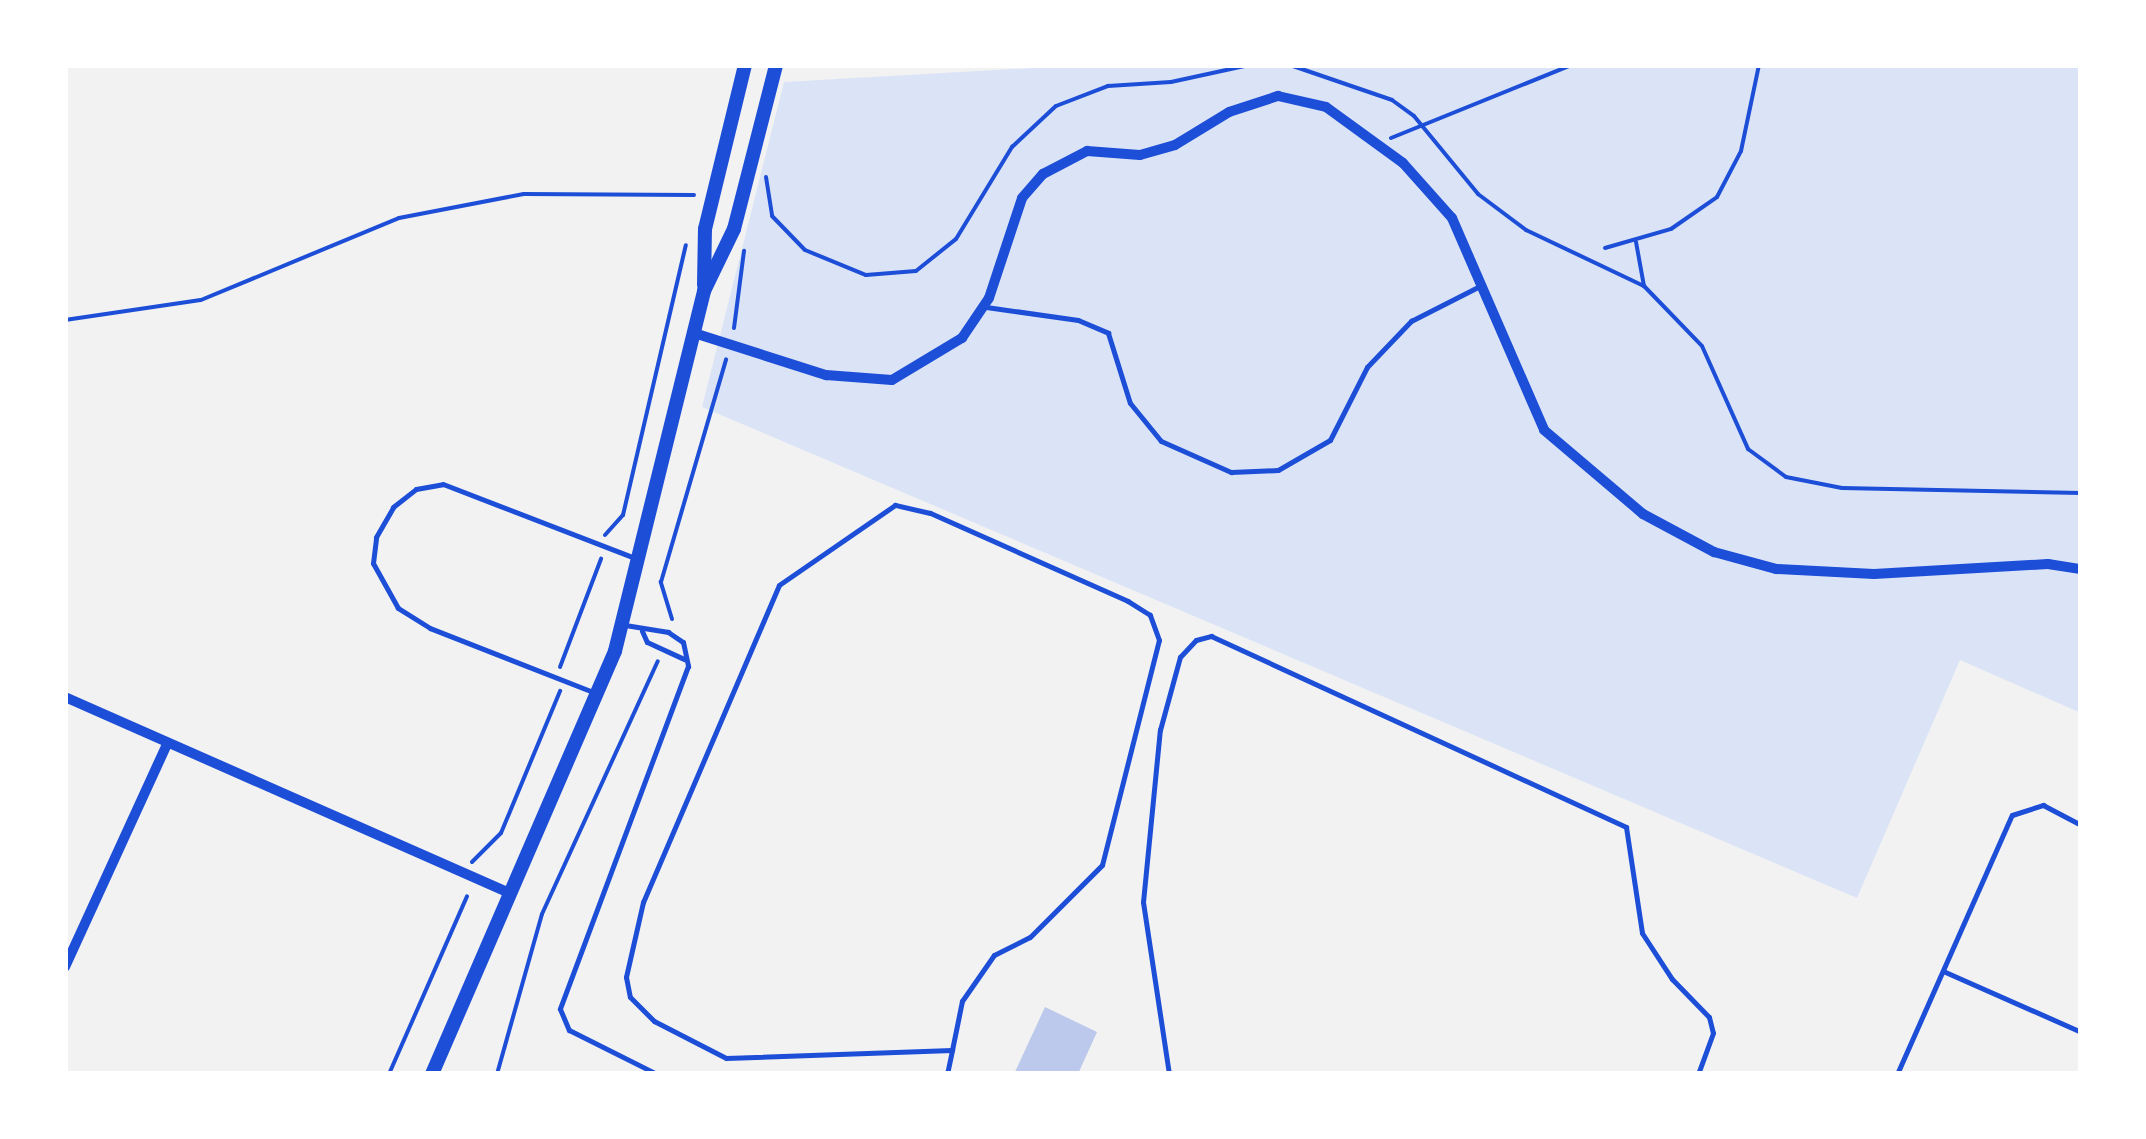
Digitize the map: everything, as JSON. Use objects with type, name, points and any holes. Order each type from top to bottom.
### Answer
[{"type":"street","points":[[704,291],[705,229],[745,65]]},
{"type":"street","points":[[432,1074],[597,694],[622,624],[704,291],[734,229],[776,65]]},
{"type":"street","points":[[694,333],[826,375],[892,380],[962,338],[984,306],[1022,198],[1043,174],[1087,152],[1140,155],[1176,145],[1229,112],[1278,96],[1326,106],[1378,145],[1452,218],[1478,287],[1544,430],[1643,514],[1714,552],[1776,569],[1874,574],[1970,565],[2081,569]]},
{"type":"street","points":[[65,697],[510,893]]},
{"type":"street","points":[[65,967],[168,744]]},
{"type":"lane","points":[[984,306],[1078,320],[1108,333],[1130,403],[1161,441],[1230,472],[1278,470],[1330,440],[1367,367],[1391,341],[1411,321],[1478,287]]},
{"type":"lane","points":[[597,694],[430,628],[398,608],[373,563],[376,537],[392,507],[416,489],[444,484],[638,559]]},
{"type":"lane","points":[[947,1074],[952,1050],[962,1001],[994,954],[1030,937],[1102,864],[1159,640],[1150,615],[1128,601],[930,513],[895,505],[779,585],[643,902],[626,977],[630,997],[654,1021],[726,1058],[952,1050]]},
{"type":"lane","points":[[622,624],[642,631],[662,650],[684,659]]},
{"type":"lane","points":[[642,631],[653,625],[683,642],[675,712],[560,1009],[569,1030],[657,1074]]},
{"type":"lane","points":[[1170,1074],[1143,902],[1160,730],[1180,657],[1196,640],[1212,636],[1626,826],[1642,933],[1672,980],[1709,1017],[1712,1033],[1698,1074]]},
{"type":"lane","points":[[1897,1074],[2012,815],[2044,805],[2081,824]]},
{"type":"lane","points":[[1942,971],[2081,1032]]},
{"type":"path","points":[[756,208],[766,174],[772,216],[804,250],[866,275],[916,271],[956,239],[1012,147],[1056,106],[1108,86],[1171,82],[1249,65]]},
{"type":"path","points":[[1290,65],[1392,100],[1419,122],[1478,194],[1526,230],[1644,286],[1702,346],[1748,449],[1786,476],[1842,488],[2081,492]]},
{"type":"path","points":[[1378,145],[1419,122],[1572,65]]},
{"type":"path","points":[[1605,248],[1635,241],[1693,218],[1716,197],[1741,151],[1759,65]]},
{"type":"path","points":[[693,214],[702,179]]},
{"type":"path","points":[[65,320],[201,300],[417,214],[524,194],[698,196]]},
{"type":"path","points":[[472,864],[501,833],[560,680],[605,532],[623,515],[689,233]]},
{"type":"path","points":[[734,328],[747,241]]},
{"type":"path","points":[[1635,241],[1644,286]]},
{"type":"path","points":[[668,632],[672,618],[661,582],[727,354]]},
{"type":"path","points":[[497,1074],[542,914],[662,650]]},
{"type":"path","points":[[389,1074],[467,896]]},
{"type":"shaded area","points":[[1085,65],[2081,65],[2081,713],[1960,660],[1857,898],[702,407],[784,82]]},
{"type":"building","points":[[1045,1007],[1097,1032],[1078,1074],[1014,1074]]}]
